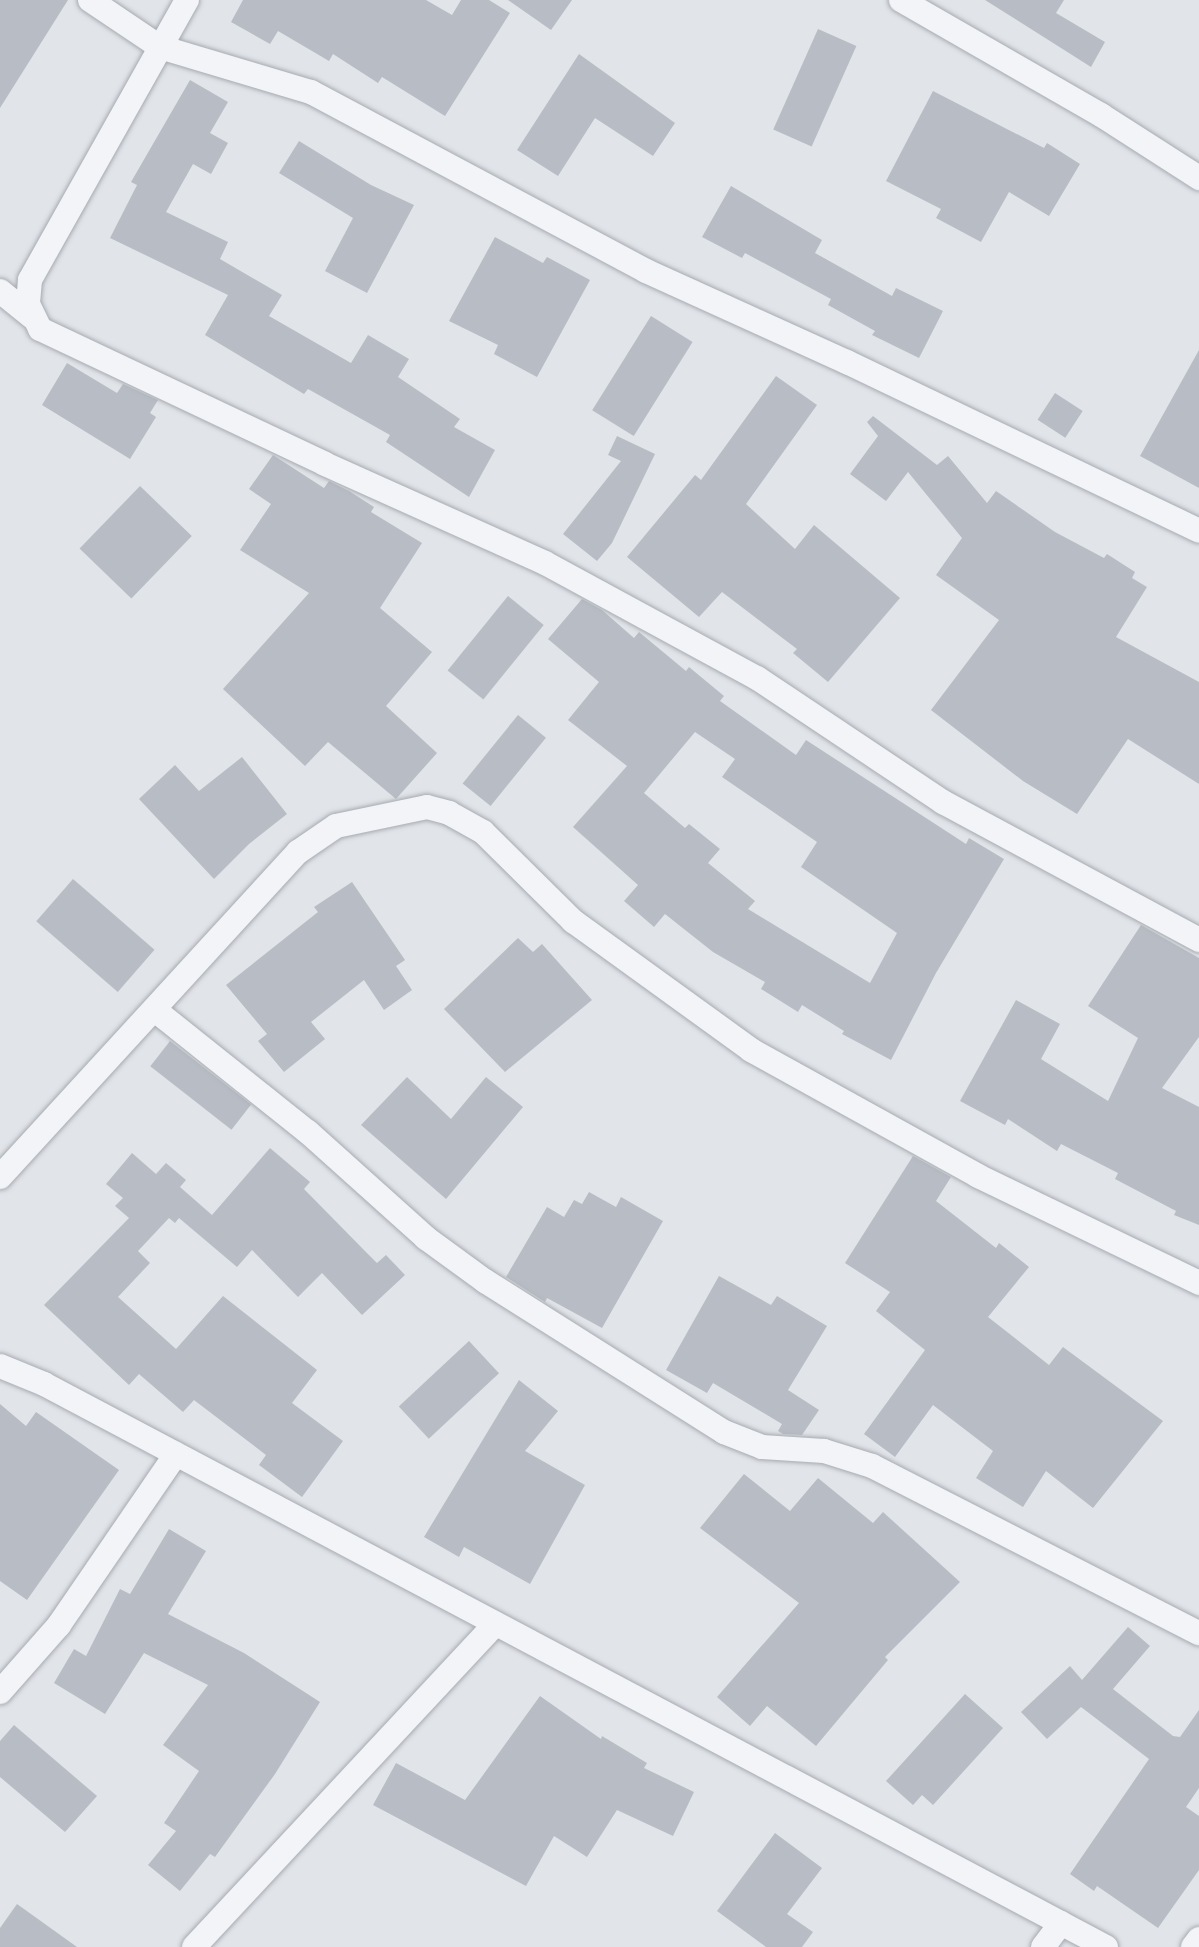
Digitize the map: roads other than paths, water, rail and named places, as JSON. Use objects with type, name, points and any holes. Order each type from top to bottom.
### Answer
[{"type":"street","points":[[90,0],[160,47],[311,92],[646,271],[847,362],[1199,531]]},
{"type":"street","points":[[31,316],[30,280],[188,0]]},
{"type":"street","points":[[901,0],[1101,115],[1199,177]]},
{"type":"street","points":[[0,291],[31,316],[40,329],[96,358],[545,563],[757,678],[943,802],[1199,940]]},
{"type":"street","points":[[0,1177],[298,852],[336,826],[427,807],[449,813],[483,832],[573,921],[751,1050],[978,1176],[1199,1283]]},
{"type":"street","points":[[155,1010],[308,1132],[426,1238],[485,1281],[724,1432],[762,1447],[824,1451],[872,1466],[1199,1633]]},
{"type":"street","points":[[0,1366],[44,1384],[1106,1947]]},
{"type":"street","points":[[0,1692],[59,1625],[176,1454]]},
{"type":"street","points":[[194,1947],[495,1624]]},
{"type":"street","points":[[1043,1947],[1061,1923]]},
{"type":"street","points":[[1193,1947],[1199,1939]]}]
